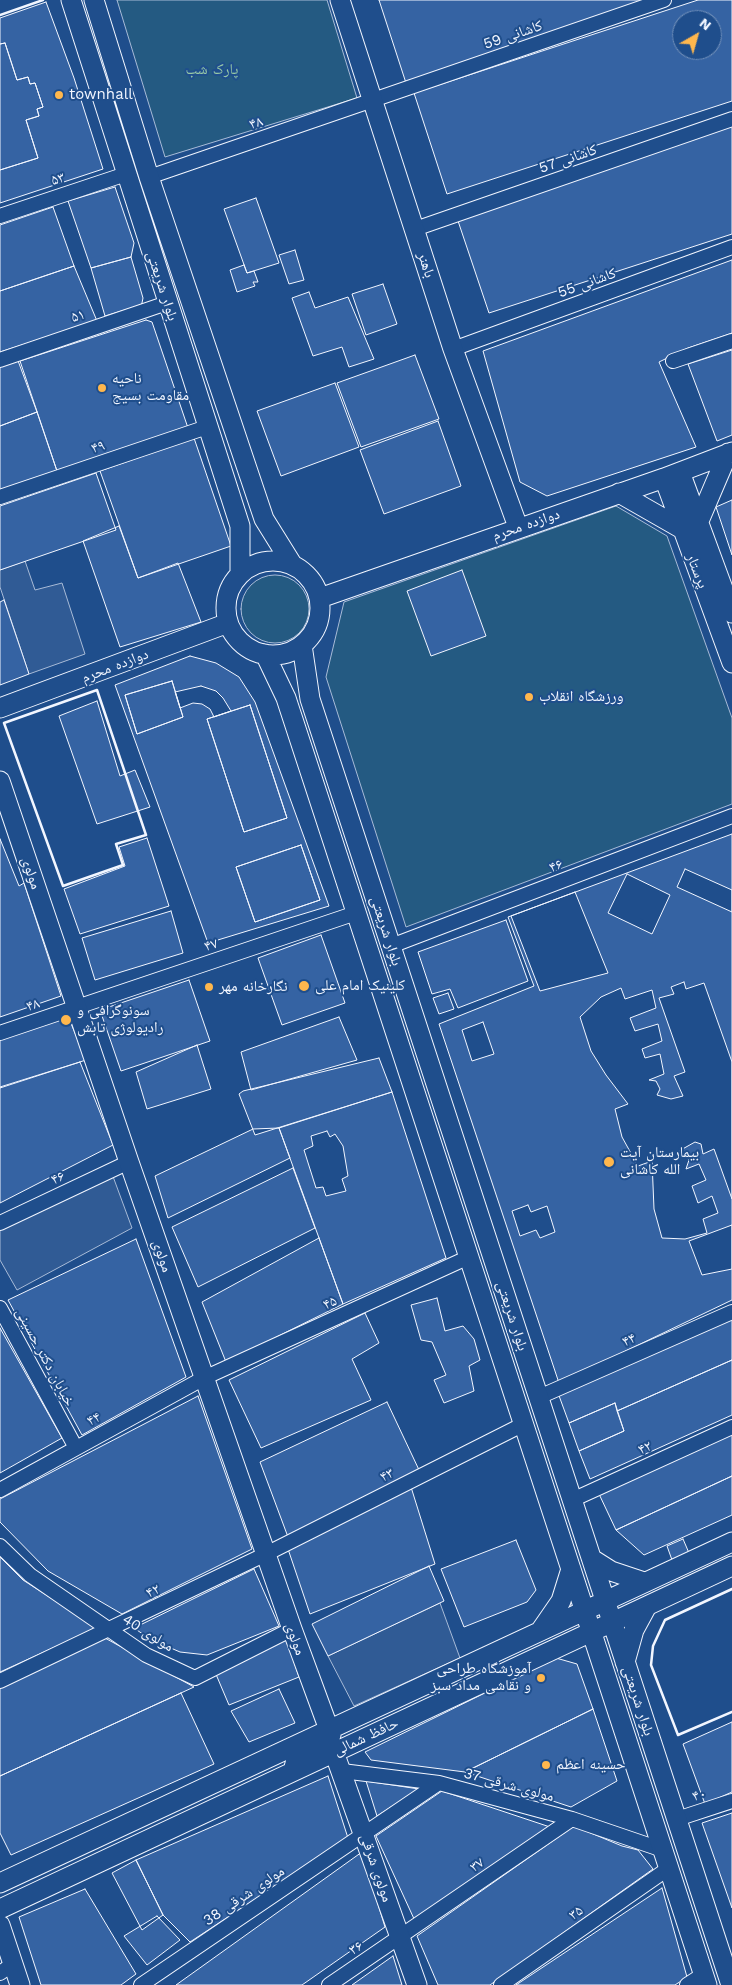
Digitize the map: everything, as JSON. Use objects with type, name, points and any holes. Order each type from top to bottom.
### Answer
[{"type":"main road","name":"بلوار شریعتی","points":[[71,0],[240,526],[240,573]]},
{"type":"main road","name":"بلوار شریعتی","points":[[94,0],[149,177],[264,519],[292,564]]},
{"type":"main road","name":"باهنر","points":[[340,0],[453,349],[518,528]]},
{"type":"main road","points":[[126,174],[149,177]]},
{"type":"main road","points":[[619,493],[690,525],[730,452]]},
{"type":"main road","name":"دوازده محرم","points":[[320,598],[672,475],[730,452]]},
{"type":"main road","name":"پرستار","points":[[672,475],[690,525],[732,663]]},
{"type":"main road","name":"پرستار","points":[[690,525],[732,613]]},
{"type":"main road","points":[[279,560],[292,564],[304,571],[312,581],[320,598],[320,616],[317,627],[302,645],[291,652],[265,654],[242,643],[228,623],[227,596],[232,584],[240,573],[251,565],[279,560]]},
{"type":"main road","name":"دوازده محرم","points":[[0,708],[228,623]]},
{"type":"main road","name":"بلوار شریعتی","points":[[302,645],[310,700],[677,1819],[726,1950],[731,1985]]},
{"type":"main road","name":"بلوار شریعتی","points":[[265,654],[286,698],[705,1980]]},
{"type":"main road","name":"مولوی","points":[[0,782],[129,1162],[329,1730]]},
{"type":"main road","name":"حافظ شمالی","points":[[0,1883],[732,1542]]},
{"type":"main road","points":[[592,1559],[611,1572],[644,1582]]},
{"type":"main road","name":"حافظ شمالی","points":[[0,1909],[732,1566]]},
{"type":"main road","points":[[539,1633],[560,1601],[571,1569]]},
{"type":"main road","points":[[625,1662],[634,1630],[647,1606]]},
{"type":"main road","points":[[462,1667],[472,1688]]},
{"type":"main road","points":[[293,1772],[296,1760],[329,1742],[331,1737],[329,1730]]},
{"type":"main road","name":"مولوی شرقی","points":[[334,1752],[417,1985]]},
{"type":"main road","points":[[0,1925],[7,1969],[20,1985]]},
{"type":"street","name":"کاشانی 59","points":[[373,101],[664,0]]},
{"type":"street","name":"۴۸","points":[[149,177],[373,101]]},
{"type":"street","name":"کاشانی 57","points":[[415,229],[732,119]]},
{"type":"street","name":"۵۳","points":[[0,216],[126,174]]},
{"type":"street","name":"کاشانی 55","points":[[453,349],[732,247]]},
{"type":"street","name":"۵۱","points":[[0,360],[167,303]]},
{"type":"street","points":[[672,361],[732,341]]},
{"type":"street","name":"۴۹","points":[[0,497],[207,427]]},
{"type":"street","name":"۴۶","points":[[391,946],[732,816]]},
{"type":"street","name":"۴۷","points":[[77,1008],[356,913]]},
{"type":"street","name":"۴۸","points":[[0,1033],[77,1008]]},
{"type":"street","name":"۴۶","points":[[0,1223],[129,1162]]},
{"type":"street","name":"۴۵","points":[[204,1378],[469,1257]]},
{"type":"street","name":"خیابان دکتر حسینی","points":[[0,1308],[76,1448]]},
{"type":"street","name":"۴۴","points":[[539,1398],[732,1312]]},
{"type":"street","name":"۴۴","points":[[0,1490],[204,1378]]},
{"type":"street","name":"۴۳","points":[[266,1554],[524,1424]]},
{"type":"street","name":"۴۲","points":[[572,1500],[732,1427]]},
{"type":"street","name":"مولوی 40","points":[[0,1546],[30,1575],[146,1655],[195,1678],[292,1629]]},
{"type":"street","name":"۴۲","points":[[0,1681],[111,1630],[266,1554]]},
{"type":"street","name":"مولوی شرقی 37","points":[[342,1770],[439,1783],[572,1819],[663,1850]]},
{"type":"street","name":"مولوی شرقی 38","points":[[141,1985],[439,1783]]},
{"type":"street","name":"۴۰","points":[[677,1819],[732,1801]]},
{"type":"street","name":"۳۷","points":[[400,1938],[572,1819]]},
{"type":"street","name":"۳۵","points":[[501,1985],[669,1868]]},
{"type":"street","name":"۳۶","points":[[329,1985],[400,1938]]},
{"type":"street","points":[[687,1985],[705,1980]]},
{"type":"green space","name":"پارک شب","points":[[117,0],[327,0],[357,98],[165,157]]},
{"type":"green space","name":"ورزشگاه انقلاب","points":[[616,506],[667,536],[732,718],[732,804],[406,927],[326,677],[344,602]]},
{"type":"green space","points":[[275,575],[288,578],[299,585],[306,596],[309,609],[306,622],[299,633],[288,640],[275,643],[262,640],[251,633],[244,622],[241,609],[244,596],[251,585],[262,578]]},
{"type":"shaded area","points":[[25,561],[35,590],[62,583],[85,654],[29,674],[0,587],[0,570]]},
{"type":"shaded area","points":[[111,1171],[132,1228],[17,1290],[0,1260],[0,1230]]},
{"type":"shaded area","points":[[440,1603],[460,1658],[354,1706],[328,1656]]},
{"type":"building","points":[[379,0],[662,0],[406,83]]},
{"type":"building","points":[[698,0],[732,0],[732,101],[447,194],[414,93]]},
{"type":"building","name":"townhall","points":[[46,2],[74,78],[103,169],[0,203],[0,170],[38,158],[26,120],[39,116],[37,109],[43,107],[35,83],[30,84],[28,77],[17,80],[5,43],[0,44],[0,18]]},
{"type":"building","points":[[5,43],[17,80],[28,77],[30,84],[35,83],[43,107],[37,109],[39,116],[26,120],[38,158],[0,170],[0,44]]},
{"type":"building","points":[[732,122],[732,234],[489,313],[455,212]]},
{"type":"building","points":[[115,187],[134,243],[131,257],[91,268],[68,201]]},
{"type":"building","points":[[256,198],[279,263],[247,273],[224,209]]},
{"type":"building","points":[[53,207],[74,266],[0,291],[0,225]]},
{"type":"building","points":[[295,250],[304,280],[289,284],[279,255]]},
{"type":"building","points":[[131,257],[143,298],[142,303],[141,305],[105,316],[91,268]]},
{"type":"building","points":[[732,260],[732,333],[688,348],[659,362],[696,447],[547,496],[520,482],[483,351]]},
{"type":"building","points":[[244,265],[247,273],[254,271],[258,282],[253,282],[255,286],[237,292],[230,270]]},
{"type":"building","points":[[74,266],[97,321],[0,352],[0,291]]},
{"type":"building","points":[[383,284],[397,324],[366,335],[352,294]]},
{"type":"building","points":[[309,292],[315,308],[348,297],[374,359],[349,367],[342,347],[313,356],[292,298]]},
{"type":"building","name":"ناحیه مقاومت بسیج","points":[[146,320],[152,322],[188,428],[57,471],[20,361]]},
{"type":"building","points":[[732,350],[732,435],[717,441],[688,364]]},
{"type":"building","points":[[415,355],[439,419],[361,447],[337,383]]},
{"type":"building","points":[[17,358],[37,412],[0,426],[0,363]]},
{"type":"building","points":[[335,383],[359,447],[281,476],[257,411]]},
{"type":"building","points":[[37,412],[57,471],[0,490],[0,426]]},
{"type":"building","points":[[438,421],[461,486],[384,514],[360,450]]},
{"type":"building","points":[[194,438],[231,546],[138,578],[100,471]]},
{"type":"building","points":[[96,473],[116,530],[0,570],[0,506]]},
{"type":"building","points":[[732,500],[732,555],[716,507]]},
{"type":"building","points":[[119,526],[138,578],[178,563],[201,622],[120,647],[83,541]]},
{"type":"building","points":[[462,570],[486,636],[431,656],[407,591]]},
{"type":"building","points":[[4,600],[29,674],[0,685],[0,602]]},
{"type":"building","points":[[190,656],[216,663],[239,677],[255,702],[329,906],[208,943],[115,685]],"holes":[[[172,681],[183,717],[137,734],[125,695]],[[250,705],[287,818],[244,832],[207,719]],[[301,845],[320,900],[255,922],[236,867]]]},
{"type":"building","points":[[172,681],[183,717],[137,734],[125,695]]},
{"type":"building","points":[[201,686],[216,691],[231,711],[214,717],[210,709],[202,704],[193,703],[180,708],[175,692]]},
{"type":"building","points":[[97,701],[120,776],[135,770],[150,807],[97,824],[59,716]]},
{"type":"building","points":[[250,705],[287,818],[244,832],[207,719]]},
{"type":"building","name":"بیمارستان آیت الله کاشانی","points":[[732,834],[732,1300],[559,1383],[439,1024],[534,986],[508,917]]},
{"type":"building","points":[[147,838],[169,906],[80,934],[64,889],[125,866],[119,847]]},
{"type":"building","points":[[0,839],[19,886],[24,883],[61,996],[0,1017]]},
{"type":"building","points":[[301,845],[320,900],[255,922],[236,867]]},
{"type":"building","points":[[685,869],[732,890],[732,912],[677,887]]},
{"type":"building","points":[[627,874],[670,895],[652,934],[608,913]]},
{"type":"building","points":[[575,892],[608,973],[540,991],[511,916]]},
{"type":"building","points":[[171,911],[183,953],[95,980],[82,938]]},
{"type":"building","points":[[506,920],[528,981],[458,1008],[450,989],[432,994],[418,952]]},
{"type":"building","name":"کلینیک امام علی","points":[[321,935],[345,1003],[282,1025],[258,958]]},
{"type":"building","points":[[189,980],[210,1041],[121,1071],[100,1010]]},
{"type":"building","points":[[684,982],[686,989],[704,983],[732,1062],[732,1199],[714,1149],[703,1154],[701,1144],[695,1142],[679,1151],[686,1154],[689,1160],[686,1169],[699,1164],[706,1180],[692,1186],[698,1203],[712,1196],[718,1213],[703,1219],[707,1233],[685,1239],[662,1238],[654,1209],[652,1161],[638,1166],[622,1137],[615,1109],[628,1104],[591,1051],[580,1017],[601,997],[621,988],[625,999],[652,990],[656,1008],[630,1018],[635,1031],[658,1024],[662,1041],[642,1049],[645,1058],[660,1054],[664,1074],[649,1080],[656,1081],[660,1089],[657,1095],[671,1099],[683,1096],[674,1076],[685,1072],[659,998],[674,994],[671,987]]},
{"type":"building","points":[[448,993],[454,1009],[439,1014],[433,998]]},
{"type":"building","points":[[68,1016],[86,1060],[0,1088],[0,1039]]},
{"type":"building","points":[[339,1017],[357,1060],[251,1090],[241,1052]]},
{"type":"building","points":[[483,1022],[494,1054],[472,1061],[462,1030]]},
{"type":"building","points":[[197,1045],[211,1089],[147,1109],[136,1072]]},
{"type":"building","points":[[379,1058],[392,1092],[255,1135],[239,1094],[243,1091]]},
{"type":"building","points":[[80,1062],[113,1145],[0,1203],[0,1087]]},
{"type":"building","points":[[392,1092],[446,1258],[343,1304],[279,1128]]},
{"type":"building","points":[[279,1128],[290,1158],[168,1218],[155,1176],[253,1129]]},
{"type":"building","points":[[327,1131],[330,1137],[335,1134],[343,1146],[348,1176],[342,1179],[346,1191],[326,1196],[323,1187],[316,1188],[304,1150],[313,1146],[311,1136]]},
{"type":"building","points":[[293,1168],[315,1228],[198,1287],[172,1227]]},
{"type":"building","points":[[528,1205],[531,1212],[547,1206],[555,1232],[540,1238],[536,1230],[520,1236],[512,1211]]},
{"type":"building","points":[[732,1225],[732,1269],[702,1275],[689,1241]]},
{"type":"building","points":[[319,1238],[343,1304],[226,1362],[202,1302]]},
{"type":"building","points":[[136,1239],[186,1377],[82,1435],[8,1300]]},
{"type":"building","points":[[437,1298],[445,1331],[463,1326],[474,1339],[480,1360],[469,1366],[474,1391],[444,1403],[434,1380],[446,1375],[432,1342],[421,1340],[411,1305]]},
{"type":"building","points":[[365,1313],[379,1343],[352,1359],[371,1400],[261,1448],[229,1380]]},
{"type":"building","points":[[732,1317],[732,1360],[617,1411],[615,1403],[569,1423],[558,1393]]},
{"type":"building","points":[[0,1328],[62,1438],[0,1473]]},
{"type":"building","points":[[732,1360],[732,1415],[590,1479],[579,1451],[624,1431],[617,1411]]},
{"type":"building","points":[[198,1396],[252,1549],[122,1614],[48,1571],[0,1522],[0,1499]]},
{"type":"building","points":[[387,1402],[420,1472],[288,1537],[260,1462]]},
{"type":"building","points":[[615,1403],[624,1431],[579,1451],[569,1423]]},
{"type":"building","points":[[732,1434],[732,1476],[616,1530],[599,1494]]},
{"type":"building","points":[[732,1476],[732,1515],[644,1555],[616,1530]]},
{"type":"building","points":[[411,1487],[435,1564],[310,1614],[288,1549]]},
{"type":"building","points":[[683,1539],[689,1553],[672,1560],[667,1546]]},
{"type":"building","points":[[516,1540],[536,1590],[527,1602],[464,1627],[441,1569]]},
{"type":"building","points":[[0,1557],[23,1580],[97,1628],[0,1672]]},
{"type":"building","points":[[429,1566],[444,1601],[328,1656],[312,1624]]},
{"type":"building","points":[[254,1569],[279,1626],[207,1655],[180,1652],[150,1639],[134,1628]]},
{"type":"building","points":[[105,1638],[194,1687],[0,1776],[0,1688]]},
{"type":"building","points":[[286,1638],[299,1677],[229,1705],[215,1672]]},
{"type":"building","points":[[556,1658],[577,1664],[593,1709],[465,1772],[371,1760],[365,1752]]},
{"type":"building","points":[[279,1689],[295,1723],[249,1742],[231,1711]]},
{"type":"building","points":[[181,1693],[214,1764],[11,1855],[0,1833],[0,1776]]},
{"type":"building","name":"حسینه اعظم","points":[[593,1709],[617,1781],[571,1807],[465,1772]]},
{"type":"building","points":[[732,1722],[732,1792],[705,1804],[683,1744]]},
{"type":"building","points":[[328,1776],[348,1838],[190,1942],[163,1915],[136,1860]]},
{"type":"building","points":[[366,1781],[419,1789],[377,1816]]},
{"type":"building","points":[[442,1791],[553,1828],[415,1921],[376,1836]]},
{"type":"building","points":[[732,1813],[732,1908],[702,1823]]},
{"type":"building","points":[[574,1826],[622,1846],[638,1850],[653,1869],[490,1985],[438,1985],[417,1936]]},
{"type":"building","points":[[362,1852],[385,1927],[302,1985],[176,1985]]},
{"type":"building","points":[[136,1860],[163,1915],[142,1930],[112,1873]]},
{"type":"building","points":[[662,1888],[687,1977],[675,1985],[516,1985]]},
{"type":"building","points":[[85,1889],[136,1974],[121,1985],[41,1985],[19,1917]]},
{"type":"building","points":[[157,1916],[180,1940],[147,1965],[124,1936]]},
{"type":"building","points":[[393,1956],[402,1985],[352,1985]]},
{"type":"wall","points":[[0,15],[43,0]]},
{"type":"wall","points":[[97,690],[146,835],[116,844],[123,865],[63,886],[4,723],[97,690]]},
{"type":"wall","points":[[732,1589],[665,1620],[653,1646],[651,1665],[678,1735],[732,1712]]},
{"type":"place","name":"townhall","points":[[59,95]]},
{"type":"place","name":"ناحیه مقاومت بسیج","points":[[102,388]]},
{"type":"place","name":"ورزشگاه انقلاب","points":[[529,697]]},
{"type":"place","name":"کلینیک امام علی","points":[[304,986]]},
{"type":"place","name":"نگارخانه مهر","points":[[209,987]]},
{"type":"place","name":"سونوگرافی و رادیولوژی تابش","points":[[66,1020]]},
{"type":"place","name":"بیمارستان آیت الله کاشانی","points":[[609,1162]]},
{"type":"place","name":"آموزشگاه طراحی و نقاشی مداد سبز","points":[[541,1678]]},
{"type":"place","name":"حسینه اعظم","points":[[546,1765]]}]
